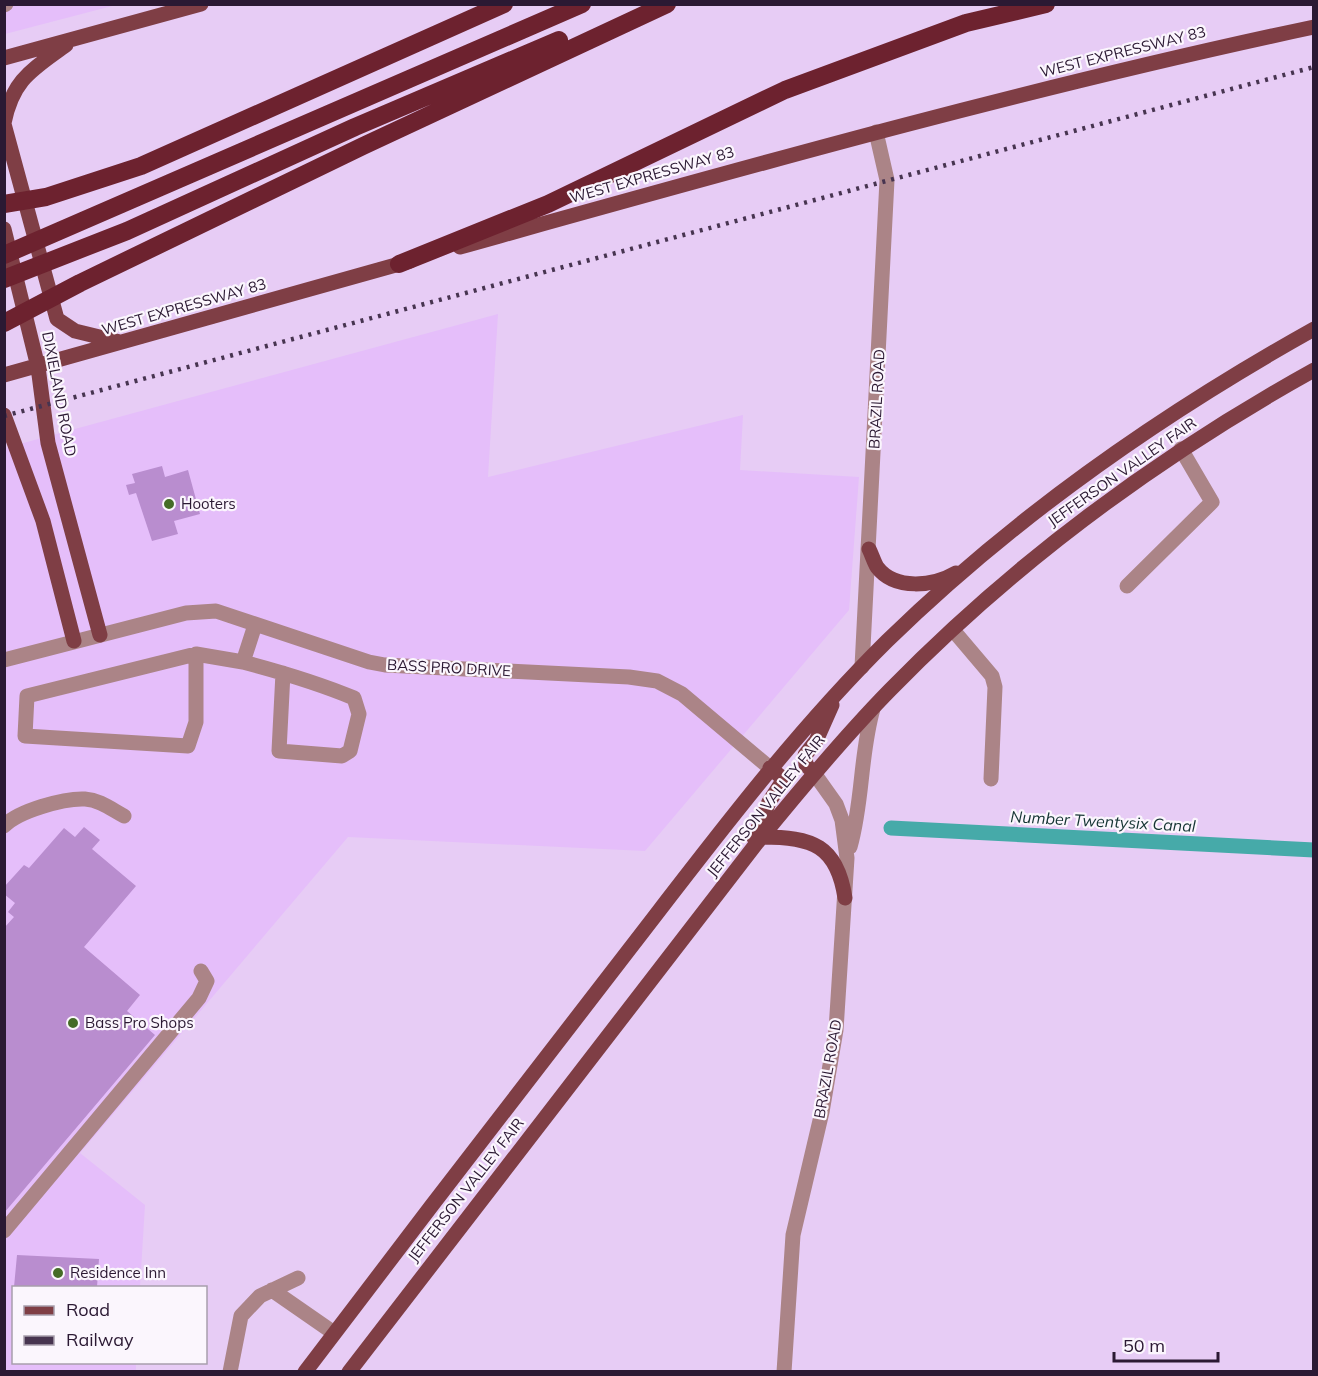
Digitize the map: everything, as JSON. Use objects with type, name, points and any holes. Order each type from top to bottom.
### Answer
[{"type":"highway","points":[[4,204],[46,197],[141,166],[504,4]]},
{"type":"highway","points":[[4,255],[582,4]]},
{"type":"highway","points":[[4,279],[60,259],[420,98],[650,4]]},
{"type":"highway","points":[[4,323],[80,283],[548,58],[667,4]]},
{"type":"highway","points":[[399,264],[548,204],[785,90],[966,23],[1046,4]]},
{"type":"main road","points":[[4,58],[201,4]]},
{"type":"main road","name":"WEST EXPRESSWAY 83","points":[[4,375],[876,132],[1205,50],[1314,27]]},
{"type":"main road","points":[[73,39],[24,77],[9,100],[4,124],[57,319],[75,331],[123,343]]},
{"type":"main road","name":"DIXIELAND ROAD","points":[[4,229],[38,367],[48,442],[100,635]]},
{"type":"main road","points":[[304,1371],[770,768],[862,667],[977,561],[1042,506],[1111,455],[1254,363],[1314,329]]},
{"type":"main road","name":"JEFFERSON VALLEY FAIR","points":[[349,1371],[746,857],[814,772],[873,709],[953,630],[1031,560],[1181,449],[1314,370]]},
{"type":"main road","points":[[4,415],[43,521],[74,641]]},
{"type":"main road","points":[[869,549],[878,567],[889,576],[918,584],[949,577],[977,561]]},
{"type":"main road","points":[[814,772],[806,765],[806,755],[816,741],[841,689]]},
{"type":"main road","points":[[746,857],[769,802],[782,782],[780,776],[770,768]]},
{"type":"main road","points":[[762,837],[799,839],[822,849],[838,867],[845,898]]},
{"type":"street","name":"BRAZIL ROAD","points":[[862,667],[888,180],[876,132]]},
{"type":"street","points":[[1127,586],[1212,502],[1181,449]]},
{"type":"street","name":"BASS PRO DRIVE","points":[[4,660],[186,612],[216,611],[385,665],[629,677],[657,681],[682,694],[770,768]]},
{"type":"street","points":[[243,662],[255,625]]},
{"type":"street","points":[[953,630],[992,676],[995,687],[991,779]]},
{"type":"street","points":[[196,654],[196,722],[188,746],[25,736],[27,696],[196,654],[243,662],[283,673],[354,698],[359,714],[350,751],[342,756],[279,751],[283,673]]},
{"type":"street","points":[[847,858],[856,825],[863,748],[873,709]]},
{"type":"street","name":"BRAZIL ROAD","points":[[784,1371],[793,1235],[830,1070],[836,1030],[845,898],[846,840],[839,812],[829,791],[814,772]]},
{"type":"street","points":[[4,826],[25,812],[55,803],[83,799],[102,803],[124,816]]},
{"type":"street","points":[[4,1231],[200,998],[207,981],[201,971]]},
{"type":"street","points":[[230,1371],[241,1316],[260,1296],[298,1278]]},
{"type":"street","points":[[272,1290],[334,1333]]},
{"type":"shaded area","points":[[5,5],[116,5],[5,34]]},
{"type":"shaded area","points":[[498,314],[488,477],[743,415],[740,470],[859,477],[849,610],[645,851],[348,837],[80,1153],[145,1205],[140,1286],[12,1286],[12,1364],[136,1364],[136,1371],[5,1372],[5,448]]},
{"type":"building","name":"Hooters","points":[[162,466],[165,477],[188,470],[200,514],[174,521],[178,534],[152,541],[136,493],[129,495],[126,485],[135,483],[132,474]]},
{"type":"building","name":"Bass Pro Shops","points":[[84,827],[100,840],[92,849],[136,886],[84,947],[140,995],[127,1011],[155,1035],[4,1213],[4,928],[14,917],[8,912],[15,903],[4,894],[4,887],[24,865],[29,868],[64,828],[75,837]]},
{"type":"building","name":"Residence Inn","points":[[17,1255],[99,1259],[97,1286],[14,1286]]},
{"type":"waterway","name":"Number Twentysix Canal","points":[[891,828],[1314,850]]},
{"type":"railway","points":[[4,416],[1314,67]]},
{"type":"place","name":"Hooters","points":[[169,504]]},
{"type":"place","name":"Bass Pro Shops","points":[[73,1023]]},
{"type":"place","name":"Residence Inn","points":[[58,1273]]}]
